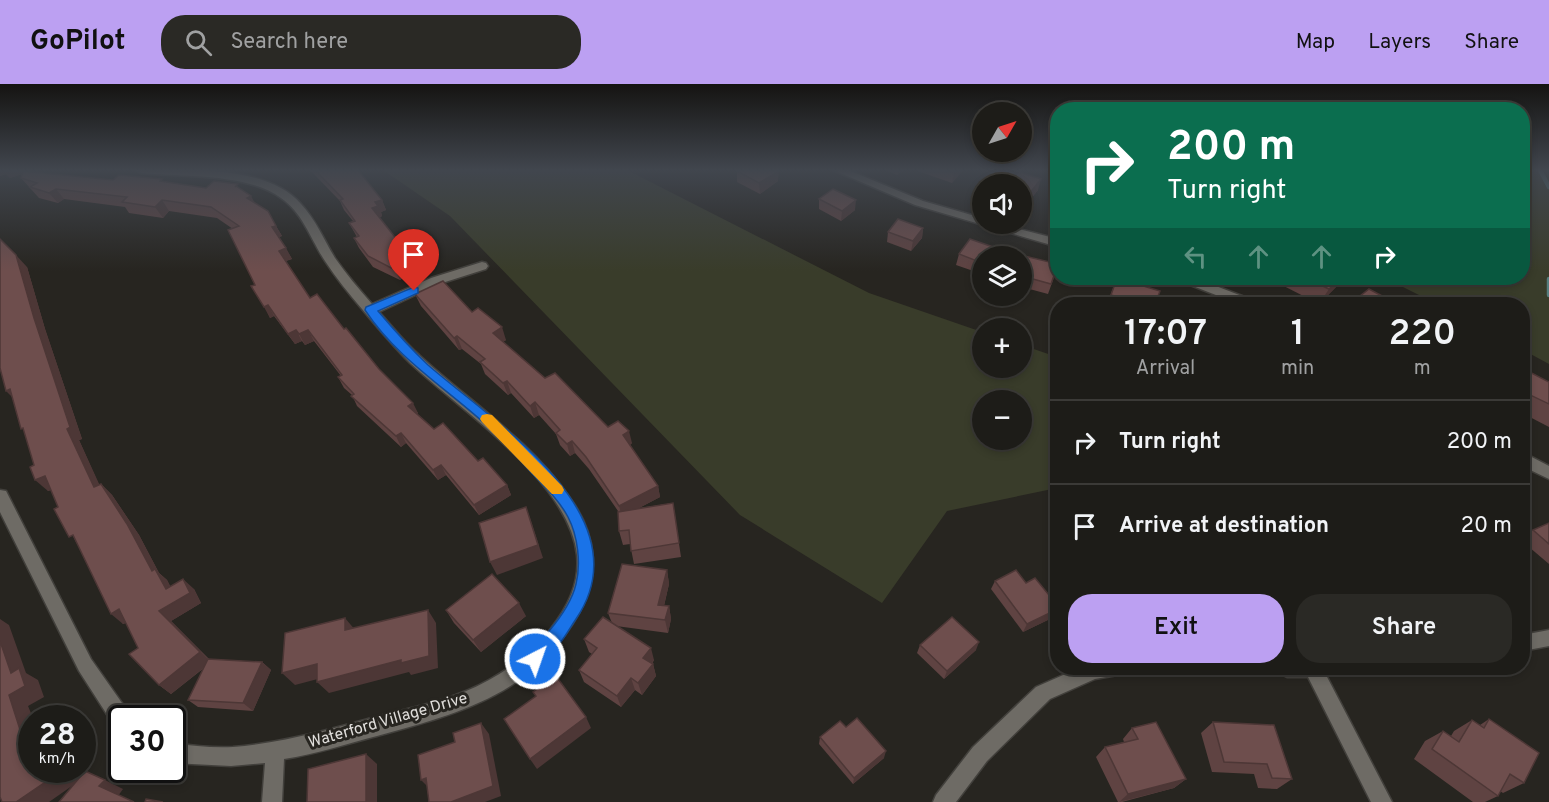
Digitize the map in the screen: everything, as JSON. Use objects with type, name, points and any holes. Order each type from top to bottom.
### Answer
[{"type":"street","name":"Waterford Village Drive","points":[[186,755],[226,758],[275,753],[445,709],[506,682],[535,659],[557,634],[574,609],[584,584],[586,559],[583,535],[574,515],[559,492],[501,430],[424,368],[399,344],[336,268],[307,217],[296,204]]},
{"type":"street","points":[[921,204],[972,219]]},
{"type":"street","points":[[1025,234],[1050,241]]},
{"type":"street","points":[[371,310],[435,281],[483,266]]},
{"type":"street","points":[[1202,285],[1232,297]]},
{"type":"street","points":[[1530,462],[1549,473]]},
{"type":"street","points":[[0,496],[85,665],[112,705]]},
{"type":"street","points":[[1530,641],[1549,638]]},
{"type":"street","points":[[943,802],[980,754],[1043,693],[1083,675]]},
{"type":"street","points":[[1322,675],[1382,802]]},
{"type":"street","points":[[272,802],[275,753]]},
{"type":"green space","points":[[432,204],[693,204],[869,293],[972,329],[972,378],[1032,378],[1032,348],[1050,355],[1050,489],[947,511],[882,603],[740,515],[450,216]]},
{"type":"green space","points":[[1530,204],[1549,204],[1549,364],[1530,354],[1530,297],[1423,297],[1399,285],[1530,285]]},
{"type":"building","points":[[132,204],[158,204],[155,207]]},
{"type":"building","points":[[187,204],[256,204],[268,211],[276,226],[272,227],[286,248],[279,251],[310,298],[317,294],[379,369],[413,403],[408,406],[434,429],[443,423],[478,461],[483,458],[507,485],[474,505],[441,465],[433,470],[401,433],[396,436],[351,396],[354,394],[338,377],[342,375],[308,330],[299,334],[296,330],[288,334],[268,305],[264,307],[251,286],[255,285],[228,230],[239,226],[211,207]]},
{"type":"building","points":[[343,204],[376,204],[378,206],[372,208],[398,241],[402,238],[425,249],[395,270],[368,256],[354,238],[359,236],[349,223],[355,221]]},
{"type":"building","points":[[828,204],[852,204],[842,211]]},
{"type":"building","points":[[898,219],[923,228],[913,241],[888,232]]},
{"type":"building","points":[[0,239],[16,255],[70,427],[67,429],[94,487],[101,484],[127,524],[152,571],[155,569],[166,589],[183,579],[190,593],[159,611],[200,652],[159,685],[129,654],[138,648],[119,609],[111,614],[73,535],[69,537],[54,509],[58,507],[45,476],[35,480],[30,467],[34,465],[23,428],[21,429],[10,389],[6,391],[0,368]]},
{"type":"building","points":[[970,239],[990,246],[972,246],[972,259],[959,254]]},
{"type":"building","points":[[1032,258],[1050,262],[1050,284],[1032,279]]},
{"type":"building","points":[[443,281],[472,312],[478,308],[502,327],[493,333],[545,378],[555,373],[608,427],[618,421],[629,431],[623,435],[658,486],[619,506],[586,457],[572,441],[567,444],[556,433],[560,430],[535,402],[530,406],[507,381],[503,383],[480,362],[485,359],[457,336],[454,338],[415,294]]},
{"type":"building","points":[[1115,285],[1140,285],[1160,291],[1158,297],[1111,295]]},
{"type":"building","points":[[1321,285],[1333,285],[1329,289]]},
{"type":"building","points":[[1369,289],[1384,297],[1359,297]]},
{"type":"building","points":[[1530,372],[1549,382],[1549,404],[1530,395]]},
{"type":"building","points":[[673,503],[679,543],[631,551],[629,530],[619,531],[618,512]]},
{"type":"building","points":[[526,507],[538,545],[490,562],[479,523]]},
{"type":"building","points":[[1549,523],[1549,544],[1533,530]]},
{"type":"building","points":[[622,564],[667,570],[658,605],[669,606],[665,620],[608,613]]},
{"type":"building","points":[[1016,570],[1026,583],[1035,578],[1050,596],[1050,613],[1027,624],[995,581]]},
{"type":"building","points":[[492,574],[519,603],[473,640],[446,610]]},
{"type":"building","points":[[428,610],[429,656],[401,663],[401,660],[317,682],[317,664],[282,673],[285,633],[345,618],[345,630]]},
{"type":"building","points":[[603,617],[651,648],[643,658],[653,664],[638,683],[631,678],[617,696],[579,670],[597,648],[584,639]]},
{"type":"building","points":[[952,617],[979,642],[947,671],[920,645]]},
{"type":"building","points":[[0,641],[11,673],[19,668],[25,686],[9,695],[18,723],[18,783],[44,783],[16,802],[2,802],[0,797]]},
{"type":"building","points":[[208,659],[262,662],[243,703],[188,700]]},
{"type":"building","points":[[556,676],[586,717],[530,759],[504,719],[536,696],[533,692]]},
{"type":"building","points":[[857,718],[886,751],[854,778],[820,737],[840,721],[846,727]]},
{"type":"building","points":[[1489,719],[1539,753],[1524,783],[1510,774],[1498,796],[1432,749],[1443,731],[1459,742],[1472,720],[1484,728]]},
{"type":"building","points":[[1156,722],[1186,779],[1128,794],[1105,747],[1138,739],[1132,728]]},
{"type":"building","points":[[1213,722],[1274,725],[1292,779],[1272,778],[1267,764],[1224,762]]},
{"type":"building","points":[[481,723],[493,786],[451,802],[429,802],[426,778],[421,780],[418,755],[455,742],[453,733]]},
{"type":"building","points":[[366,754],[366,802],[307,802],[308,769]]},
{"type":"building","points":[[96,776],[105,780],[99,786],[134,802],[59,802],[75,783],[96,783]]},
{"type":"building","points":[[146,799],[163,802],[145,802]]},
{"type":"waterway","points":[[1549,279],[1549,295]]},
{"type":"slow traffic","points":[[487,419],[501,430],[557,490]]},
{"type":"route","points":[[414,291],[371,310],[399,344],[424,368],[501,430],[559,492],[574,515],[583,535],[586,559],[584,584],[574,609],[557,634],[535,659]]}]
